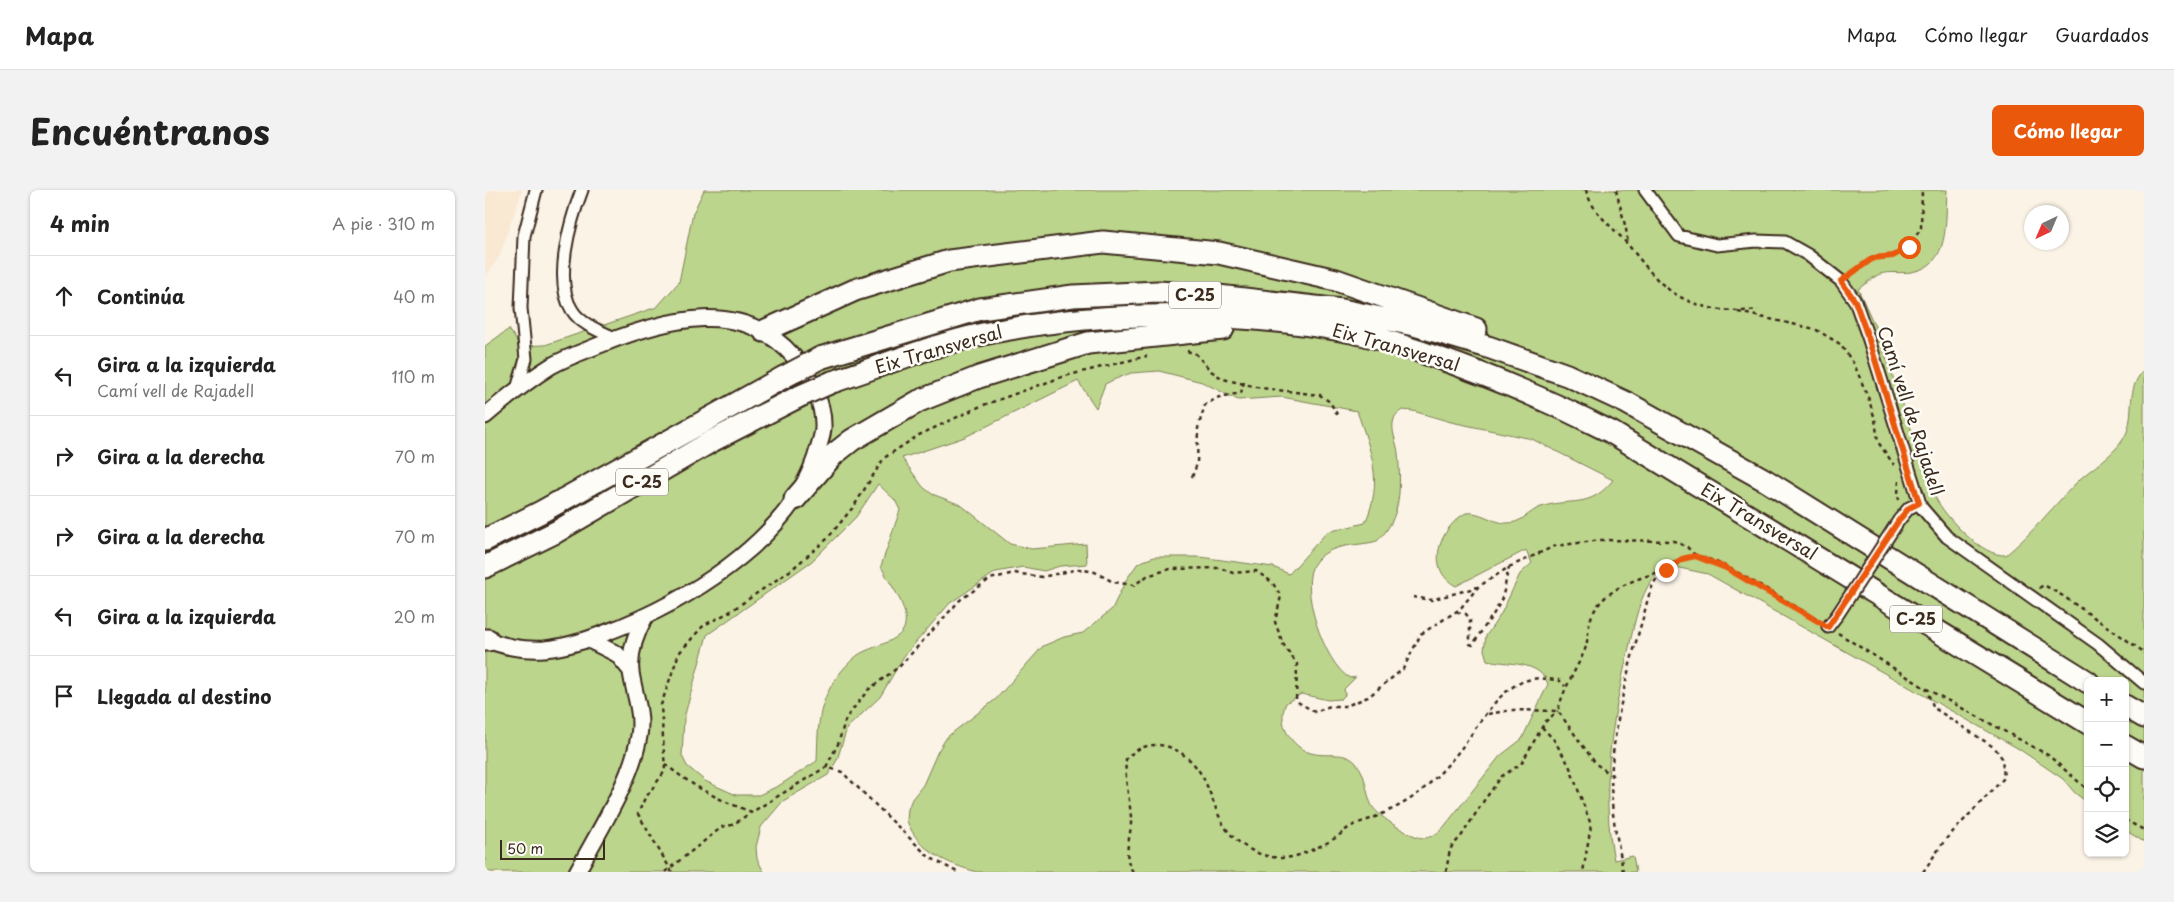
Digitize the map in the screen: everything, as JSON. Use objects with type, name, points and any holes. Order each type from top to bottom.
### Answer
[{"type":"highway","points":[[764,331],[855,290],[949,260],[1103,242],[1219,253],[1336,280],[1511,342],[1567,375]]},
{"type":"highway","name":"Eix Transversal","points":[[485,540],[541,512],[820,358],[980,310],[1073,296],[1158,292],[1342,310],[1432,330],[1488,347],[1567,375],[1627,403],[1765,480],[2084,679]]},
{"type":"highway","name":"Eix Transversal","points":[[485,567],[556,532],[713,441],[798,397],[832,382],[982,334],[1073,321],[1146,316],[1228,316],[1347,331],[1482,373],[1550,401],[1611,432],[2086,722]]},
{"type":"highway","points":[[795,499],[833,455],[880,422],[919,401],[1033,358],[1088,343],[1204,330],[1249,327],[1347,331]]},
{"type":"highway","points":[[2129,709],[2144,718]]},
{"type":"highway","points":[[2129,748],[2144,757]]},
{"type":"street","points":[[517,389],[526,359],[521,308],[524,236],[536,190]]},
{"type":"street","points":[[582,190],[565,257],[563,286],[572,311],[589,326],[617,339]]},
{"type":"street","name":"Camí vell de Rajadell","points":[[1645,190],[1679,236],[1717,245],[1785,242],[1808,255],[1841,281],[1855,301],[1869,340],[1914,505],[1947,537],[2098,644],[2144,683]]},
{"type":"street","points":[[485,416],[517,389],[552,366],[617,339],[672,322],[712,317],[746,324],[764,331],[785,346],[805,370],[820,404],[823,429],[812,469],[795,499],[766,533],[729,567],[645,617],[589,640],[545,649],[511,649],[486,640]]},
{"type":"street","points":[[1828,627],[1899,520],[1914,505]]},
{"type":"street","points":[[577,872],[629,773],[636,754],[640,734],[640,708],[631,671],[632,652],[637,632],[645,617]]},
{"type":"street","points":[[589,640],[617,654],[631,671]]},
{"type":"path","points":[[1586,190],[1589,204],[1655,277],[1684,300],[1714,310],[1738,312],[1815,329],[1840,344],[1853,364],[1868,397],[1875,419],[1878,442],[1897,472]]},
{"type":"path","points":[[1616,190],[1626,228],[1628,245]]},
{"type":"path","points":[[1841,281],[1873,258],[1893,256],[1909,247],[1921,228],[1923,190]]},
{"type":"path","points":[[1738,312],[1758,310]]},
{"type":"path","points":[[1183,349],[1196,354],[1211,371],[1223,378],[1261,388],[1320,395],[1330,402],[1338,416]]},
{"type":"path","points":[[672,872],[638,814],[644,800],[665,771],[661,735],[661,704],[679,653],[704,625],[728,613],[791,570],[827,539],[854,506],[884,458],[919,435],[981,406],[1065,376],[1155,354]]},
{"type":"path","points":[[1192,477],[1197,464],[1198,428],[1205,405],[1219,397],[1241,393],[1244,382]]},
{"type":"path","points":[[1900,478],[1898,499],[1914,505]]},
{"type":"path","points":[[665,872],[722,827],[732,825],[827,767],[838,744],[846,718],[868,690],[900,666],[960,600],[990,579],[1014,573],[1042,577],[1079,569],[1095,572],[1113,582],[1134,585],[1147,576],[1170,569],[1220,568],[1233,573],[1256,571],[1272,582],[1281,596],[1275,622],[1283,644],[1297,664],[1297,701],[1315,712],[1330,706],[1346,706],[1368,697],[1403,669],[1421,634],[1455,612],[1478,587],[1509,567],[1555,546],[1601,540],[1674,541],[1687,547],[1695,556],[1726,568],[1828,627],[1925,688],[2048,755],[2084,786]]},
{"type":"path","points":[[1623,872],[1611,800],[1621,706],[1635,642],[1653,584],[1666,570],[1682,559],[1695,556]]},
{"type":"path","points":[[1455,612],[1466,614],[1470,620],[1469,638],[1470,644],[1473,646],[1482,627],[1493,615],[1502,597],[1509,567]]},
{"type":"path","points":[[1446,872],[1450,849],[1462,836],[1502,776],[1521,764],[1542,727],[1558,711],[1565,686],[1585,650],[1591,618],[1601,600],[1621,586],[1666,570]]},
{"type":"path","points":[[2030,594],[2044,585],[2144,652]]},
{"type":"path","points":[[1413,597],[1431,600],[1478,587]]},
{"type":"path","points":[[1133,872],[1126,855],[1132,820],[1127,794],[1126,760],[1141,748],[1158,744],[1188,758],[1203,777],[1226,828],[1254,852],[1282,858],[1299,855],[1316,848],[1353,825],[1374,818],[1414,796],[1458,752],[1502,696],[1527,681],[1537,678],[1559,680],[1565,686]]},
{"type":"path","points":[[1923,872],[1945,840],[2004,778],[2002,758],[1995,748],[1934,708],[1925,688]]},
{"type":"path","points":[[1488,714],[1512,710],[1558,711]]},
{"type":"path","points":[[1558,711],[1596,764],[1613,776]]},
{"type":"path","points":[[1542,727],[1554,740],[1569,765],[1591,825],[1583,872]]},
{"type":"path","points":[[665,764],[703,791],[727,804],[752,812]]},
{"type":"path","points":[[827,767],[842,772],[929,857],[957,872]]},
{"type":"path","points":[[2129,822],[2144,830]]},
{"type":"shaded area","points":[[485,190],[522,190],[499,257],[485,277]]},
{"type":"green space","points":[[704,190],[1947,190],[1943,240],[1939,252],[1933,261],[1924,268],[1911,272],[1880,274],[1858,289],[1877,331],[1935,497],[1947,515],[1966,535],[1986,550],[1997,554],[2006,555],[2016,546],[2079,480],[2118,447],[2127,432],[2134,387],[2144,370],[2144,842],[2129,833],[2129,677],[2084,677],[2084,800],[2063,779],[2019,749],[1708,574],[1665,565],[1648,586],[1638,610],[1622,677],[1610,755],[1608,808],[1614,860],[1633,856],[1636,872],[977,872],[945,861],[919,841],[907,821],[908,809],[912,799],[923,785],[938,751],[947,737],[996,699],[1043,646],[1064,637],[1083,633],[1112,609],[1126,580],[1138,563],[1154,557],[1200,557],[1273,567],[1289,574],[1327,532],[1365,523],[1371,508],[1375,480],[1371,453],[1357,411],[1282,397],[1238,400],[1202,382],[1159,371],[1131,373],[1105,384],[1096,408],[1078,381],[965,437],[902,458],[923,487],[932,494],[961,505],[1010,544],[1032,549],[1086,544],[1087,564],[1060,566],[1044,571],[1023,567],[996,572],[950,603],[904,656],[880,697],[847,728],[837,760],[828,775],[783,801],[761,827],[756,847],[757,859],[764,872],[485,872],[485,346],[509,329],[520,346],[545,345],[657,307],[679,282],[693,213]],"holes":[[[1402,410],[1413,411],[1451,422],[1532,439],[1613,480],[1604,489],[1588,499],[1541,507],[1512,523],[1466,513],[1457,519],[1443,538],[1439,548],[1438,559],[1440,569],[1446,579],[1456,586],[1526,550],[1532,563],[1520,574],[1501,614],[1486,636],[1484,650],[1487,660],[1530,667],[1544,676],[1548,684],[1522,739],[1500,756],[1443,828],[1434,835],[1423,838],[1417,837],[1388,821],[1372,806],[1364,778],[1356,763],[1341,755],[1315,754],[1297,746],[1289,736],[1283,720],[1283,711],[1286,703],[1301,694],[1328,700],[1341,699],[1345,695],[1344,689],[1356,677],[1350,678],[1341,670],[1331,658],[1323,642],[1311,605],[1309,587],[1311,572],[1316,561],[1330,551],[1345,546],[1377,541],[1385,532],[1395,512],[1399,489],[1398,453],[1393,423],[1395,416]],[[878,484],[895,500],[900,510],[881,566],[904,609],[905,625],[903,631],[892,640],[858,655],[835,680],[822,707],[817,761],[780,785],[759,795],[736,795],[705,781],[687,766],[682,756],[684,718],[707,635],[812,561],[856,517]]]},
{"type":"route","points":[[1666,570],[1670,565],[1682,559],[1695,556],[1726,568],[1828,627],[1838,614],[1899,520],[1909,508],[1919,503],[1869,340],[1855,301],[1841,281],[1873,258],[1893,256],[1909,247]]}]
